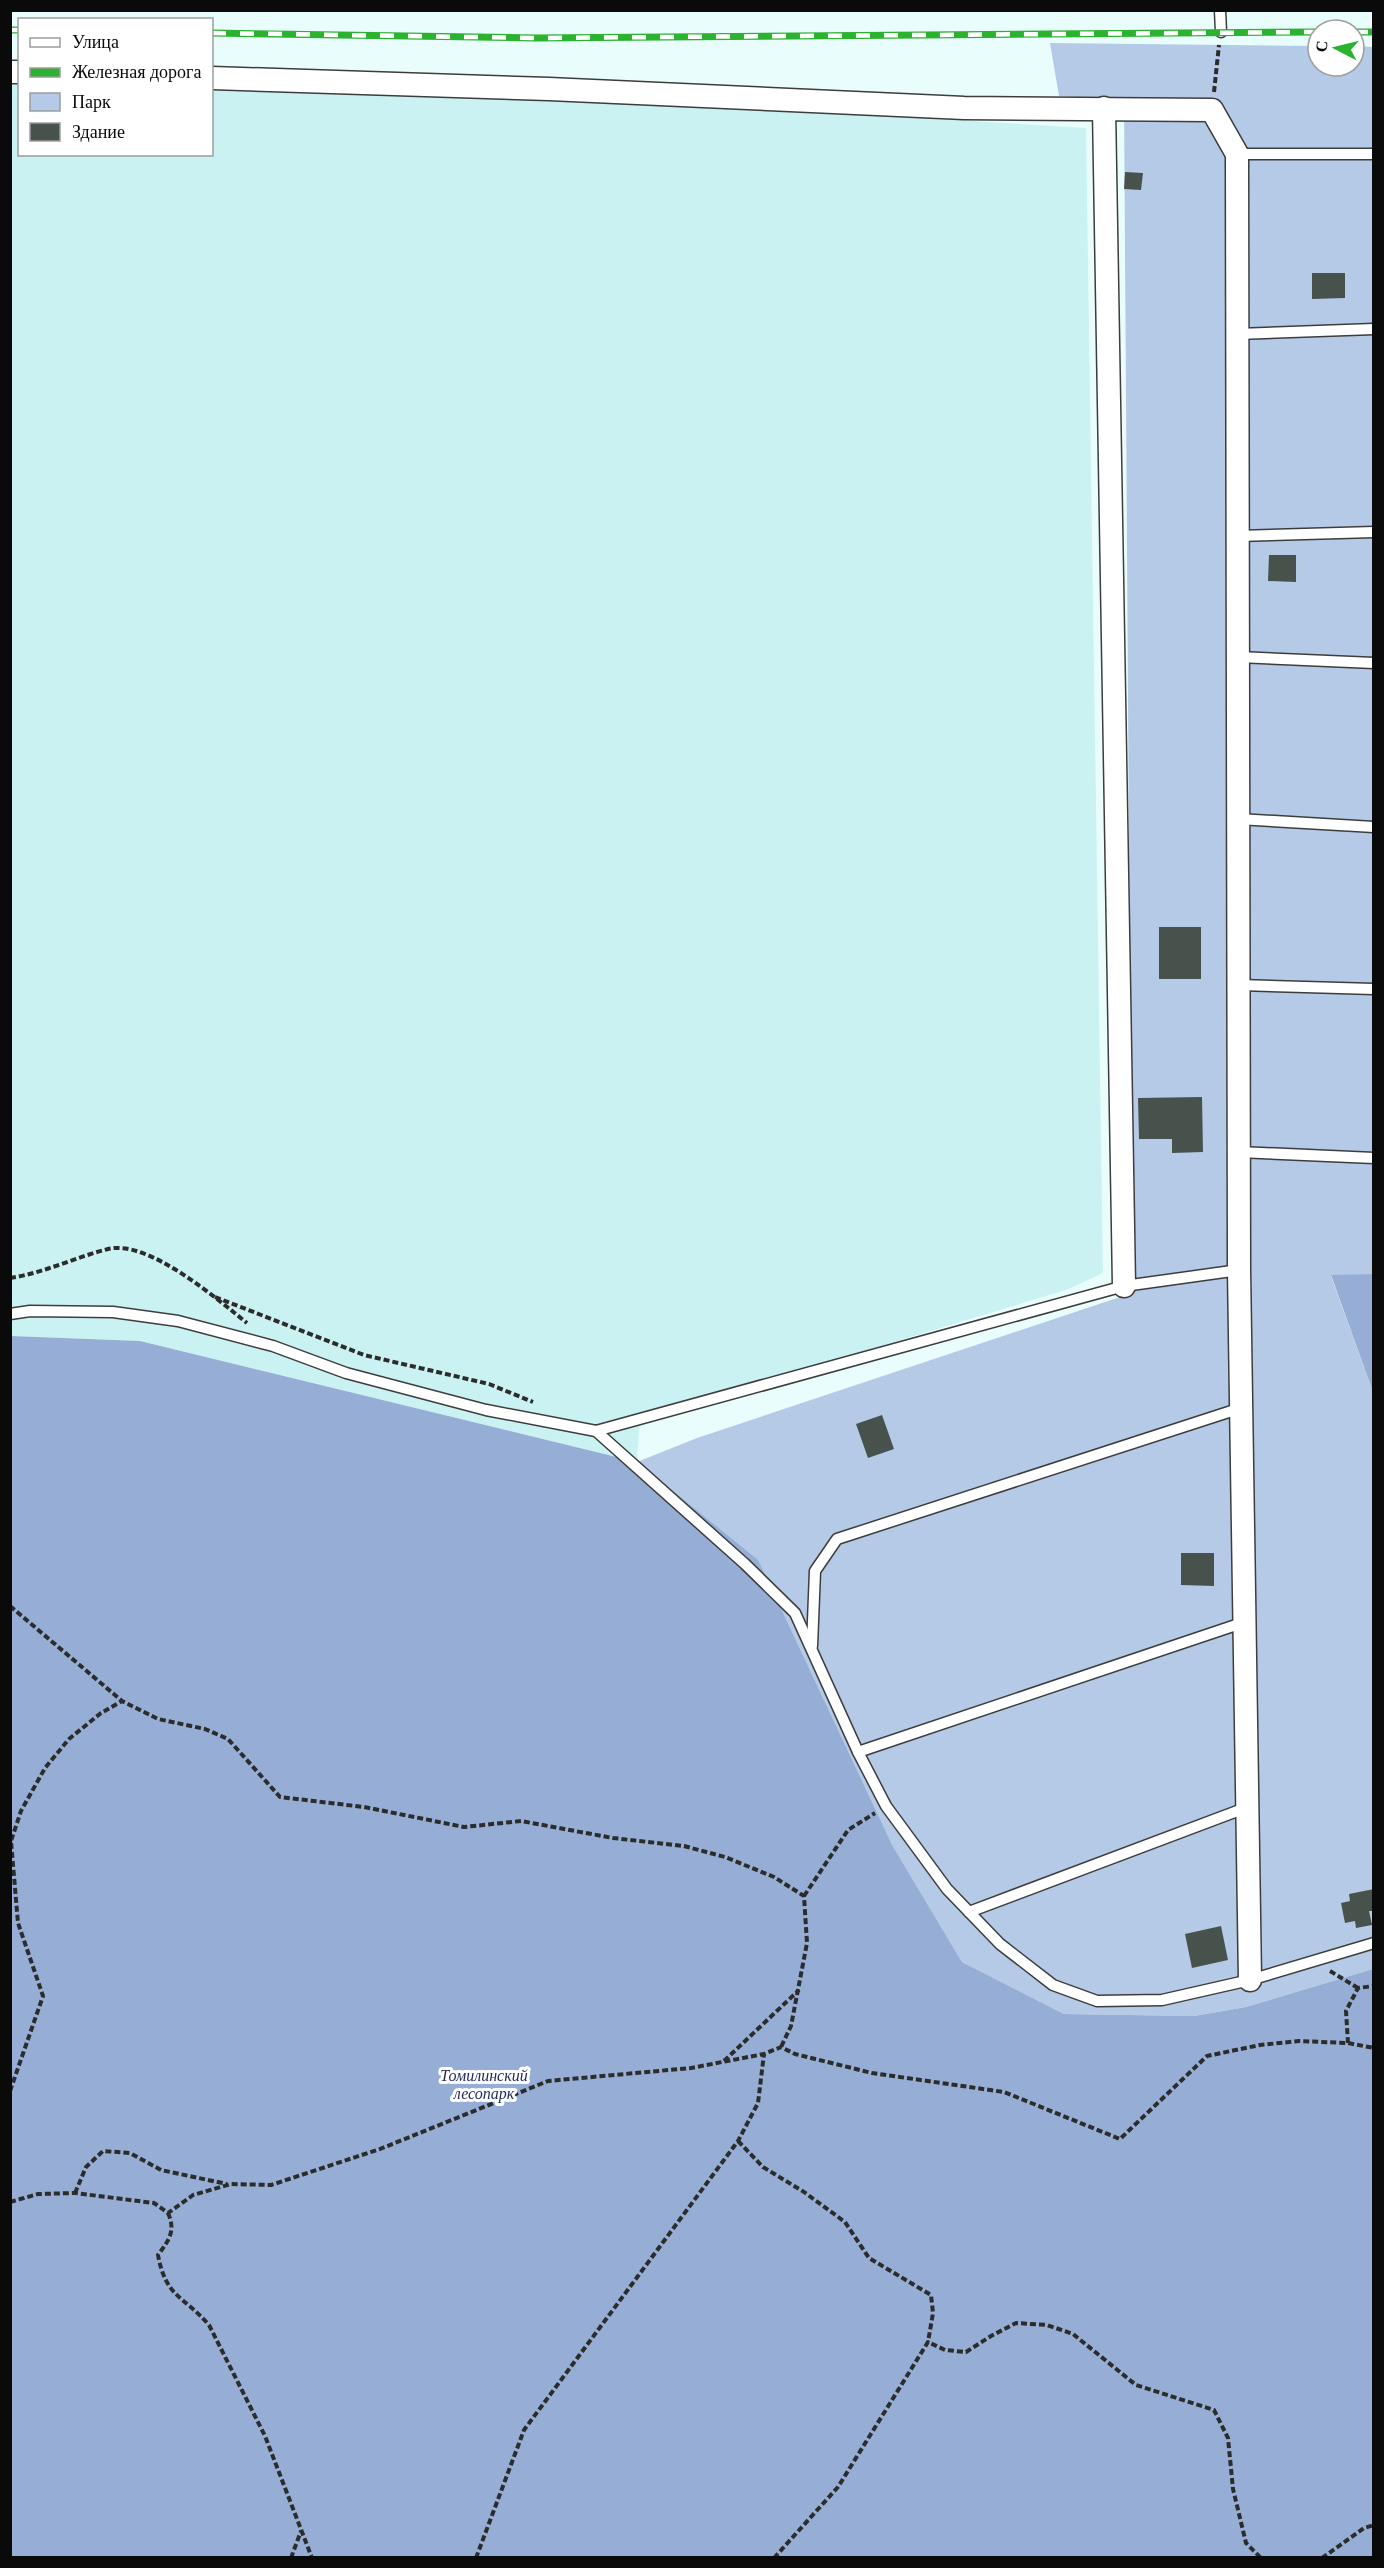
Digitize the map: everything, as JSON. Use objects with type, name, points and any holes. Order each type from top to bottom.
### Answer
[{"type":"street","points":[[213,78],[549,89],[964,108],[1212,110],[1237,154],[1239,1270],[1250,1980]]},
{"type":"street","points":[[1104,108],[1124,1286]]},
{"type":"lane","points":[[1220,10],[1221,32]]},
{"type":"lane","points":[[1237,154],[1374,154]]},
{"type":"lane","points":[[1237,333],[1374,329]]},
{"type":"lane","points":[[1237,536],[1374,532]]},
{"type":"lane","points":[[1238,657],[1374,663]]},
{"type":"lane","points":[[1238,819],[1374,827]]},
{"type":"lane","points":[[1239,985],[1374,989]]},
{"type":"lane","points":[[1239,1152],[1374,1158]]},
{"type":"lane","points":[[10,1314],[30,1311],[113,1312],[178,1321],[273,1346],[346,1373],[486,1410],[596,1431],[1124,1286],[1239,1270]]},
{"type":"lane","points":[[812,1650],[815,1571],[837,1539],[1242,1408]]},
{"type":"lane","points":[[596,1431],[745,1564],[795,1613],[858,1752],[886,1806],[947,1889],[1000,1944],[1053,1984],[1097,2001],[1162,2000],[1250,1980],[1374,1943]]},
{"type":"lane","points":[[858,1752],[1245,1622]]},
{"type":"lane","points":[[969,1912],[1248,1807]]},
{"type":"path","points":[[1212,110],[1221,32]]},
{"type":"path","points":[[10,1278],[110,1248],[129,1250],[147,1254],[166,1263],[215,1297],[248,1325]]},
{"type":"path","points":[[215,1297],[364,1355],[489,1384],[532,1402],[562,1424]]},
{"type":"path","points":[[10,1606],[122,1701],[158,1719],[205,1729],[228,1739],[280,1797],[364,1807],[464,1827],[521,1821],[613,1838],[684,1846],[725,1857],[774,1877],[804,1896]]},
{"type":"path","points":[[10,2091],[43,1996],[18,1923],[11,1842],[21,1811],[45,1768],[69,1739],[101,1713],[122,1701]]},
{"type":"path","points":[[75,2193],[86,2167],[103,2151],[130,2153],[161,2170],[231,2184],[271,2185],[380,2149],[548,2081],[628,2075],[723,2062],[764,2054],[781,2047],[791,2026],[807,1943],[804,1896],[848,1830],[886,1806]]},
{"type":"path","points":[[1315,1961],[1358,1988],[1374,1986]]},
{"type":"path","points":[[1348,2043],[1346,2011],[1358,1988]]},
{"type":"path","points":[[723,2062],[799,1990]]},
{"type":"path","points":[[781,2047],[795,2054],[872,2073],[1004,2092],[1120,2139],[1207,2056],[1260,2045],[1299,2041],[1348,2043],[1374,2048]]},
{"type":"path","points":[[476,2558],[524,2430],[738,2141],[758,2103],[764,2054]]},
{"type":"path","points":[[738,2141],[763,2167],[804,2192],[845,2222],[869,2258],[931,2295],[933,2313],[928,2342],[838,2487],[774,2558]]},
{"type":"path","points":[[168,2213],[193,2195],[231,2184]]},
{"type":"path","points":[[10,2202],[38,2194],[75,2193],[154,2203],[168,2213],[174,2226],[170,2238],[158,2255],[162,2274],[173,2294],[197,2311],[209,2325],[265,2436],[312,2558]]},
{"type":"path","points":[[928,2342],[945,2350],[966,2352],[1016,2323],[1047,2325],[1073,2334],[1136,2385],[1214,2410],[1228,2438],[1233,2489],[1246,2543],[1261,2558]]},
{"type":"path","points":[[1322,2558],[1364,2528],[1374,2525]]},
{"type":"path","points":[[291,2558],[301,2530]]},
{"type":"shaded area","points":[[11,62],[18,62],[18,156],[213,156],[213,74],[1086,128],[1103,1273],[1069,1289],[640,1419],[637,1462],[140,1341],[11,1336]]},
{"type":"green space","points":[[1050,43],[1306,46],[1306,78],[1366,78],[1366,47],[1373,47],[1374,1274],[1331,1276],[1373,1392],[1373,1969],[1246,2007],[1194,2016],[1064,2014],[962,1962],[891,1843],[637,1462],[697,1438],[1132,1293],[1124,100],[1059,96]]},
{"type":"green space","points":[[1374,1274],[1373,1392],[1331,1275]]},
{"type":"green space","name":"Томилинский лесопарк","points":[[11,1336],[140,1341],[637,1462],[758,1560],[891,1843],[962,1962],[1064,2014],[1194,2016],[1246,2007],[1373,1969],[1373,2557],[11,2558]]},
{"type":"building","points":[[1125,172],[1143,173],[1141,190],[1124,189]]},
{"type":"building","points":[[1312,273],[1345,273],[1345,298],[1312,299]]},
{"type":"building","points":[[1269,555],[1296,555],[1296,582],[1268,581]]},
{"type":"building","points":[[1159,927],[1201,927],[1201,979],[1159,979]]},
{"type":"building","points":[[1202,1097],[1203,1152],[1172,1153],[1172,1139],[1139,1139],[1138,1098]]},
{"type":"building","points":[[882,1415],[894,1449],[868,1458],[856,1424]]},
{"type":"building","points":[[1181,1553],[1214,1553],[1214,1586],[1181,1585]]},
{"type":"building","points":[[1374,1889],[1374,1911],[1369,1911],[1372,1925],[1356,1928],[1355,1921],[1345,1923],[1341,1903],[1350,1901],[1349,1894]]},
{"type":"building","points":[[1221,1926],[1228,1960],[1192,1968],[1185,1934]]},
{"type":"railway","points":[[10,30],[18,30]]},
{"type":"railway","points":[[213,33],[535,38],[1306,32]]},
{"type":"railway","points":[[1366,32],[1374,32]]}]
